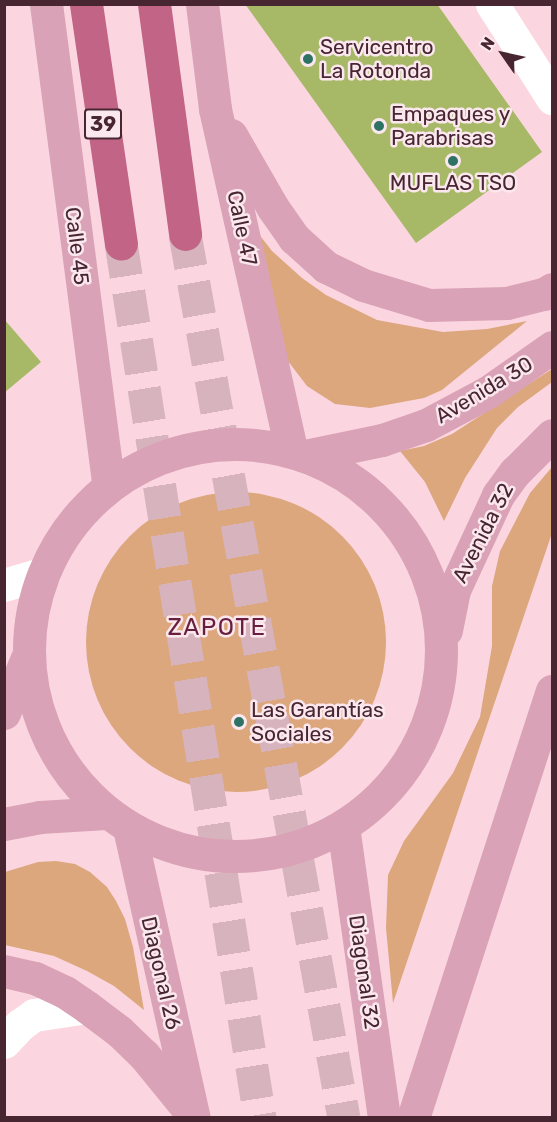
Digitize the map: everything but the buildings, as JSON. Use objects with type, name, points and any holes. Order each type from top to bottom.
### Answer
[{"type":"highway","name":"39","points":[[86,4],[121,243]]},
{"type":"highway","points":[[154,4],[185,234]]},
{"type":"main road","name":"Calle 45","points":[[46,4],[109,486]]},
{"type":"main road","name":"Calle 47","points":[[202,4],[215,109],[300,453]]},
{"type":"main road","points":[[215,109],[273,208],[294,238],[326,267],[363,285],[429,305],[507,303],[544,294],[552,289]]},
{"type":"main road","name":"Avenida 30","points":[[300,453],[382,440],[426,425],[488,392],[552,347]]},
{"type":"main road","name":"Avenida 32","points":[[442,647],[454,590],[486,519],[514,472],[552,435]]},
{"type":"main road","points":[[253,443],[300,453],[379,500],[413,543],[434,592],[442,647],[435,699],[416,750],[385,792],[343,826],[309,843],[282,851],[236,857],[199,854],[162,844],[117,820],[80,787],[58,758],[42,725],[32,690],[28,653],[32,613],[44,573],[60,541],[82,511],[109,486],[142,466],[186,449],[215,444],[253,443]]},
{"type":"main road","points":[[4,713],[28,653]]},
{"type":"main road","points":[[413,1118],[552,692]]},
{"type":"main road","points":[[4,824],[40,817],[117,820]]},
{"type":"main road","name":"Diagonal 26","points":[[117,820],[193,1116]]},
{"type":"main road","name":"Diagonal 32","points":[[343,826],[384,1118]]},
{"type":"main road","points":[[4,971],[35,978],[65,992],[87,1006],[119,1031],[144,1055],[193,1116]]},
{"type":"street","points":[[492,4],[552,98]]},
{"type":"street","points":[[4,585],[44,573]]},
{"type":"street","points":[[4,1042],[20,1025],[34,1015],[87,1006]]},
{"type":"street","points":[[426,1077],[428,1118]]},
{"type":"shaded area","points":[[258,233],[272,251],[302,278],[326,295],[377,320],[443,332],[487,329],[527,321],[442,390],[424,398],[370,408],[335,404],[307,386],[281,352]]},
{"type":"shaded area","points":[[552,369],[552,382],[518,407],[497,428],[465,478],[444,521],[425,482],[400,451],[424,446],[452,434]]},
{"type":"shaded area","points":[[552,467],[552,533],[393,1003],[386,928],[388,875],[404,841],[453,773],[480,717],[492,646],[492,586],[500,551],[530,493]]},
{"type":"shaded area","points":[[236,492],[265,495],[293,504],[319,517],[342,536],[361,559],[374,585],[383,613],[386,642],[383,671],[374,699],[361,725],[342,748],[319,767],[293,780],[265,789],[236,792],[207,789],[179,780],[153,767],[130,748],[111,725],[98,699],[89,671],[86,642],[89,613],[98,585],[111,559],[130,536],[153,517],[179,504],[207,495]]},
{"type":"shaded area","points":[[56,861],[75,864],[90,872],[107,887],[116,901],[125,919],[133,947],[144,1010],[114,986],[87,971],[54,956],[5,945],[5,872],[38,862]]},
{"type":"tunnel","points":[[185,234],[344,1118]]},
{"type":"tunnel","points":[[121,243],[260,1118]]},
{"type":"place","name":"Servicentro La Rotonda","points":[[308,59]]},
{"type":"place","name":"Empaques y Parabrisas","points":[[379,126]]},
{"type":"place","name":"MUFLAS TSO","points":[[453,161]]},
{"type":"place","name":"Las Garantías Sociales","points":[[239,722]]},
{"type":"district","name":"ZAPOTE","points":[[217,628]]}]
